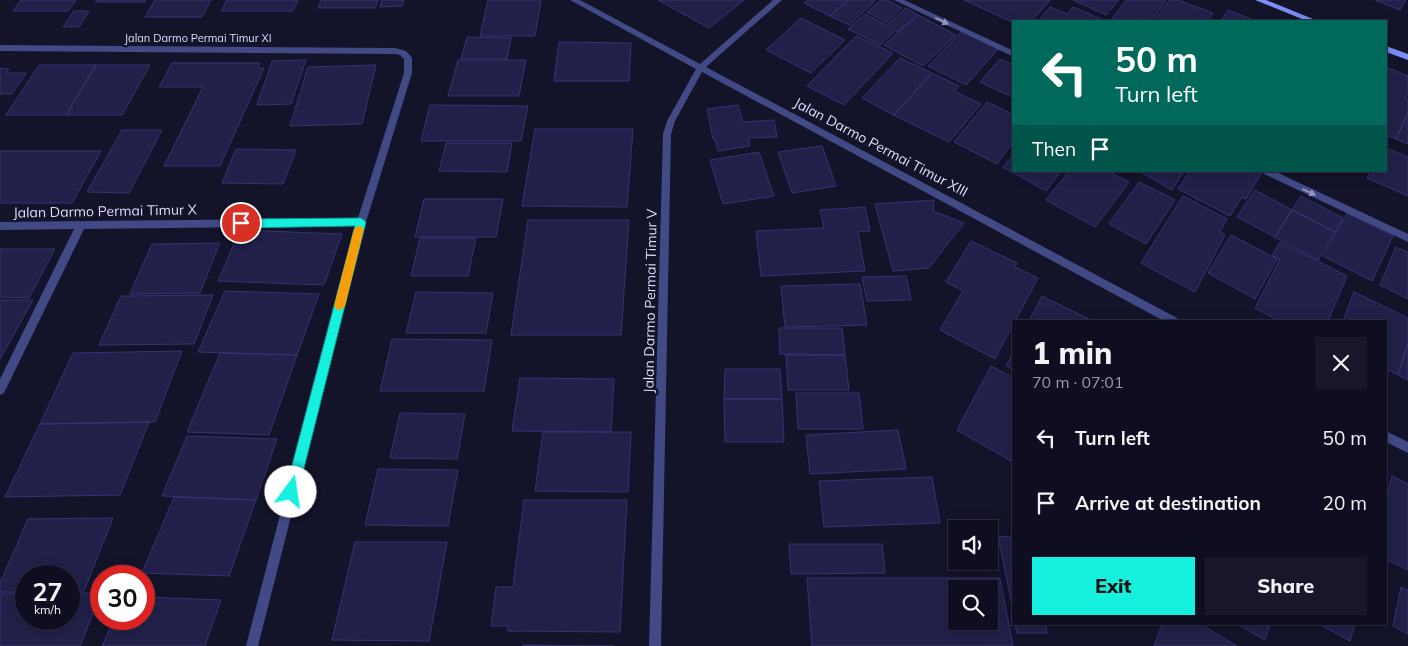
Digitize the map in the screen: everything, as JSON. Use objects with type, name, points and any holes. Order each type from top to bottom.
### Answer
[{"type":"street","name":"Jalan Darmo Permai Timur XIII","points":[[574,0],[1171,320]]},
{"type":"street","name":"Jalan Darmo Permai Timur V","points":[[655,646],[667,134],[671,120],[701,68],[778,0]]},
{"type":"street","points":[[898,0],[1012,53]]},
{"type":"street","points":[[1259,0],[1311,20]]},
{"type":"street","name":"Jalan Darmo Permai Timur XI","points":[[0,48],[395,51],[403,53],[408,58],[408,73],[361,222]]},
{"type":"street","points":[[1387,49],[1408,57]]},
{"type":"street","points":[[1267,172],[1408,238]]},
{"type":"street","points":[[252,646],[361,222]]},
{"type":"street","name":"Jalan Darmo Permai Timur X","points":[[0,226],[361,222]]},
{"type":"street","points":[[0,390],[82,225]]},
{"type":"street","points":[[1387,437],[1408,448]]},
{"type":"building","points":[[21,0],[76,0],[68,11],[13,11]]},
{"type":"building","points":[[97,0],[146,0],[145,2],[95,2]]},
{"type":"building","points":[[155,0],[211,0],[202,17],[145,17]]},
{"type":"building","points":[[227,0],[298,0],[293,11],[221,11]]},
{"type":"building","points":[[321,0],[378,0],[375,8],[318,8]]},
{"type":"building","points":[[382,0],[404,0],[402,6],[380,7]]},
{"type":"building","points":[[488,0],[541,0],[535,36],[480,36]]},
{"type":"building","points":[[658,0],[744,0],[709,28]]},
{"type":"building","points":[[808,0],[848,0],[830,16],[804,3]]},
{"type":"building","points":[[848,0],[875,1],[849,25],[830,16]]},
{"type":"building","points":[[881,0],[887,0],[902,8],[886,22],[867,12]]},
{"type":"building","points":[[964,0],[1050,0],[1033,20],[1012,20],[1012,22]]},
{"type":"building","points":[[1073,0],[1119,0],[1106,15]]},
{"type":"building","points":[[1126,0],[1166,0],[1153,20],[1111,20]]},
{"type":"building","points":[[1169,0],[1178,0],[1213,13],[1209,20],[1156,20]]},
{"type":"building","points":[[1375,0],[1406,0],[1400,10]]},
{"type":"building","points":[[1050,7],[1067,14],[1073,7],[1104,20],[1039,20]]},
{"type":"building","points":[[906,8],[918,15],[897,32],[895,31],[880,45],[848,29],[865,14],[886,25]]},
{"type":"building","points":[[1228,10],[1253,20],[1222,20]]},
{"type":"building","points":[[74,11],[89,11],[79,27],[63,27]]},
{"type":"building","points":[[918,15],[956,35],[923,66],[884,45]]},
{"type":"building","points":[[801,18],[845,40],[811,73],[766,50]]},
{"type":"building","points":[[962,31],[999,48],[966,85],[928,66]]},
{"type":"building","points":[[856,36],[893,53],[844,105],[807,86]]},
{"type":"building","points":[[467,37],[511,38],[507,59],[461,59]]},
{"type":"building","points":[[559,42],[631,43],[629,81],[554,81]]},
{"type":"building","points":[[900,58],[932,73],[894,115],[862,98]]},
{"type":"building","points":[[1000,59],[1012,64],[1012,97],[980,82]]},
{"type":"building","points":[[306,60],[291,104],[257,105],[272,61]]},
{"type":"building","points":[[458,60],[526,60],[519,96],[448,96]]},
{"type":"building","points":[[172,63],[260,63],[258,68],[264,68],[220,166],[164,166],[203,87],[159,87]]},
{"type":"building","points":[[39,65],[96,65],[66,115],[6,115]]},
{"type":"building","points":[[96,65],[150,65],[122,115],[66,115]]},
{"type":"building","points":[[376,65],[362,124],[290,126],[308,67]]},
{"type":"building","points":[[1387,67],[1408,76],[1408,93],[1405,98],[1408,99],[1408,113],[1396,139],[1387,135]]},
{"type":"building","points":[[0,68],[9,69],[6,73],[26,73],[12,94],[0,94]]},
{"type":"building","points":[[932,73],[959,86],[954,91],[981,104],[949,142],[894,115]]},
{"type":"building","points":[[987,102],[1012,114],[1012,144],[997,164],[954,142]]},
{"type":"building","points":[[430,105],[528,106],[521,141],[421,141]]},
{"type":"building","points":[[738,105],[743,122],[774,120],[777,137],[748,138],[750,146],[718,151],[715,139],[713,139],[707,109]]},
{"type":"building","points":[[1408,113],[1408,144],[1396,139]]},
{"type":"building","points":[[535,129],[633,129],[627,207],[522,206]]},
{"type":"building","points":[[122,130],[162,130],[129,193],[87,192]]},
{"type":"building","points":[[446,143],[512,143],[507,172],[439,171]]},
{"type":"building","points":[[822,146],[836,186],[792,193],[778,152]]},
{"type":"building","points":[[1387,148],[1408,157],[1408,196],[1367,178],[1370,172],[1387,172]]},
{"type":"building","points":[[236,149],[296,150],[283,184],[222,183]]},
{"type":"building","points":[[0,151],[101,151],[72,203],[0,203]]},
{"type":"building","points":[[759,152],[774,196],[723,204],[710,160]]},
{"type":"building","points":[[1012,156],[1012,172],[1060,172],[1046,191],[1003,167]]},
{"type":"building","points":[[1068,172],[1110,172],[1129,182],[1095,227],[1046,200]]},
{"type":"building","points":[[1141,172],[1183,172],[1172,190]]},
{"type":"building","points":[[1189,172],[1262,172],[1246,199],[1242,197],[1230,216],[1178,189]]},
{"type":"building","points":[[1139,182],[1175,200],[1146,244],[1109,224]]},
{"type":"building","points":[[1255,190],[1292,210],[1275,237],[1237,217]]},
{"type":"building","points":[[1183,196],[1227,219],[1220,232],[1225,235],[1195,292],[1141,263]]},
{"type":"building","points":[[1301,196],[1343,218],[1335,232],[1292,210]]},
{"type":"building","points":[[424,199],[503,199],[496,237],[415,237]]},
{"type":"building","points":[[934,200],[933,211],[964,223],[929,268],[893,271],[875,204]]},
{"type":"building","points":[[865,207],[870,231],[858,232],[865,271],[761,276],[756,231],[824,228],[820,210]]},
{"type":"building","points":[[1292,210],[1335,232],[1318,260],[1275,237]]},
{"type":"building","points":[[1347,213],[1393,236],[1372,281],[1323,256]]},
{"type":"building","points":[[528,220],[629,220],[621,335],[511,335]]},
{"type":"building","points":[[240,230],[342,234],[324,285],[218,281]]},
{"type":"building","points":[[1231,235],[1277,259],[1255,299],[1208,273]]},
{"type":"building","points":[[420,238],[476,238],[468,276],[411,276]]},
{"type":"building","points":[[971,241],[1017,263],[1015,267],[1038,278],[1016,320],[1012,320],[1012,327],[995,359],[940,330],[963,291],[946,282]]},
{"type":"building","points":[[1280,242],[1347,276],[1328,320],[1277,320],[1255,308],[1280,259],[1272,256]]},
{"type":"building","points":[[220,243],[200,293],[130,294],[152,244]]},
{"type":"building","points":[[1396,247],[1408,252],[1408,299],[1380,285]]},
{"type":"building","points":[[0,249],[55,249],[29,298],[0,297]]},
{"type":"building","points":[[906,276],[911,300],[867,301],[862,277]]},
{"type":"building","points":[[860,284],[867,325],[785,327],[781,286]]},
{"type":"building","points":[[225,291],[319,294],[297,355],[198,352]]},
{"type":"building","points":[[416,292],[493,293],[486,333],[406,333]]},
{"type":"building","points":[[1354,292],[1408,318],[1408,343],[1398,375],[1387,370],[1387,320],[1343,320]]},
{"type":"building","points":[[213,295],[194,344],[99,345],[121,296]]},
{"type":"building","points":[[1042,296],[1091,320],[1030,320]]},
{"type":"building","points":[[0,300],[33,300],[0,359]]},
{"type":"building","points":[[779,328],[842,328],[845,355],[780,354]]},
{"type":"building","points":[[392,339],[492,340],[484,391],[380,391]]},
{"type":"building","points":[[1408,343],[1408,380],[1398,375]]},
{"type":"building","points":[[182,351],[155,422],[40,424],[73,353]]},
{"type":"building","points":[[220,353],[297,355],[269,435],[187,432]]},
{"type":"building","points":[[786,355],[845,355],[849,390],[788,390]]},
{"type":"building","points":[[1012,355],[1012,369],[1006,366]]},
{"type":"building","points":[[991,366],[1012,377],[1012,461],[957,430]]},
{"type":"building","points":[[725,369],[780,369],[782,399],[724,399]]},
{"type":"building","points":[[520,378],[614,379],[611,432],[512,431]]},
{"type":"building","points":[[796,393],[859,393],[863,429],[798,429]]},
{"type":"building","points":[[724,399],[782,399],[784,442],[725,442]]},
{"type":"building","points":[[400,413],[465,414],[457,459],[390,458]]},
{"type":"building","points":[[149,422],[120,495],[5,497],[40,424]]},
{"type":"building","points":[[898,430],[906,469],[810,474],[806,435]]},
{"type":"building","points":[[543,432],[631,432],[628,492],[535,491]]},
{"type":"building","points":[[187,436],[277,439],[256,500],[162,496]]},
{"type":"building","points":[[378,469],[458,470],[448,526],[365,525]]},
{"type":"building","points":[[1392,476],[1408,484],[1408,570],[1387,560],[1387,498]]},
{"type":"building","points":[[932,477],[940,523],[824,527],[819,481]]},
{"type":"building","points":[[174,497],[256,500],[229,576],[155,573],[155,565],[145,565]]},
{"type":"building","points":[[524,500],[627,500],[620,632],[508,631],[508,626],[491,626],[496,587],[513,587]]},
{"type":"building","points":[[113,518],[94,565],[90,565],[90,576],[84,591],[80,591],[80,565],[15,565],[15,592],[0,592],[0,583],[28,519]]},
{"type":"building","points":[[998,536],[1012,537],[1012,605]]},
{"type":"building","points":[[355,542],[447,542],[429,641],[332,640]]},
{"type":"building","points":[[789,544],[882,544],[885,573],[791,574]]},
{"type":"building","points":[[807,578],[1000,578],[1013,646],[812,646]]},
{"type":"building","points":[[1401,587],[1408,590],[1408,634],[1393,626]]},
{"type":"building","points":[[15,593],[15,630],[80,630],[80,593],[90,593],[90,621],[80,646],[0,646],[0,594]]},
{"type":"building","points":[[155,597],[221,600],[205,646],[102,646],[109,630],[155,630]]},
{"type":"building","points":[[1015,625],[1045,625],[1047,633],[1017,633]]},
{"type":"building","points":[[1162,625],[1202,625],[1237,646],[1154,646]]},
{"type":"building","points":[[1239,625],[1270,625],[1265,640]]},
{"type":"building","points":[[1321,625],[1355,625],[1350,641]]},
{"type":"building","points":[[523,645],[614,646],[522,646]]},
{"type":"slow traffic","points":[[339,306],[359,229]]},
{"type":"route","points":[[241,223],[361,222],[291,492]]}]
